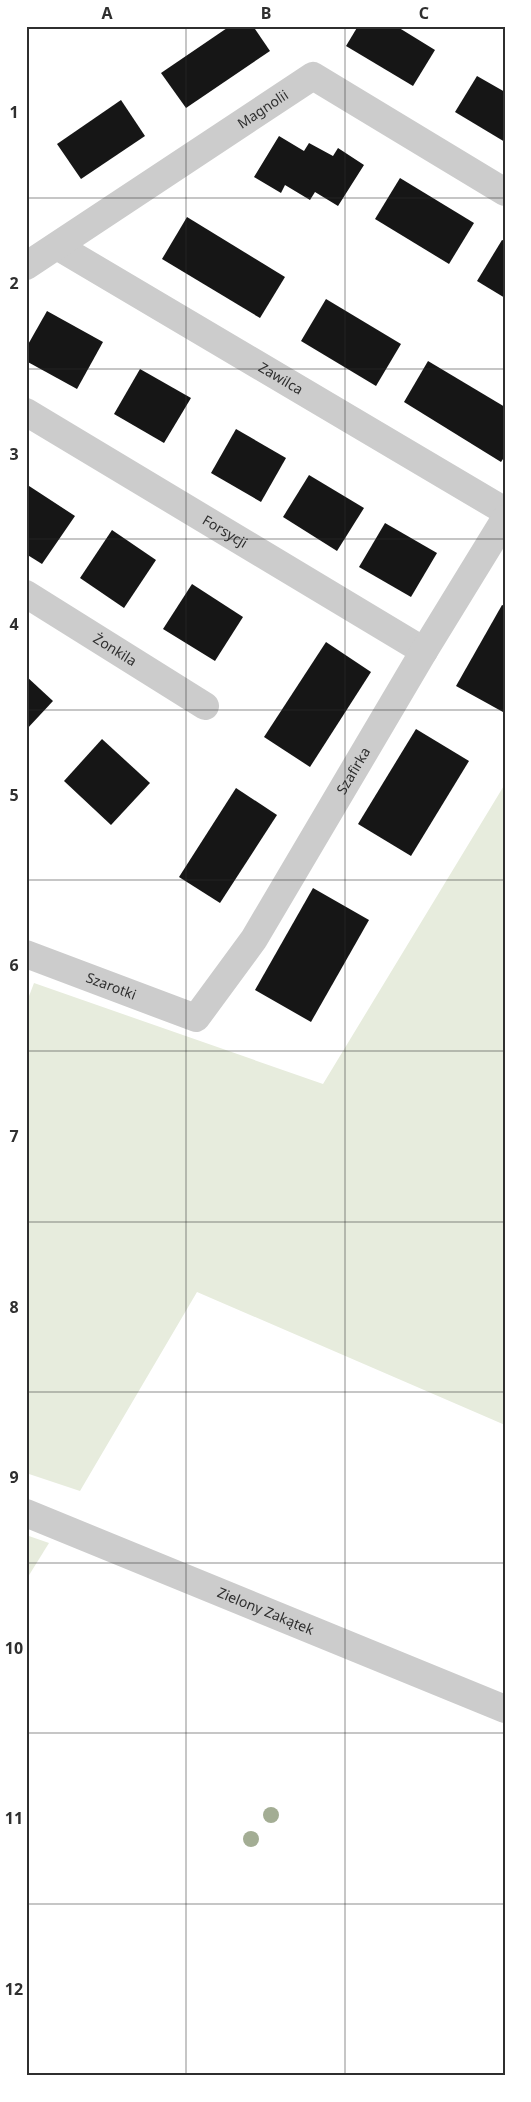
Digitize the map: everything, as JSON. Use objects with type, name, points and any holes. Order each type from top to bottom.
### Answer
[{"type":"street","name":"Magnolii","points":[[26,266],[313,76],[505,192]]},
{"type":"street","name":"Zawilca","points":[[57,246],[505,511]]},
{"type":"street","name":"Forsycji","points":[[26,412],[424,651]]},
{"type":"street","name":"Szafirka","points":[[196,1018],[254,939],[424,651],[505,519]]},
{"type":"street","name":"Żonkila","points":[[26,594],[204,706]]},
{"type":"street","name":"Szarotki","points":[[26,954],[196,1018]]},
{"type":"street","name":"Zielony Zakątek","points":[[26,1513],[505,1709]]},
{"type":"shaded area","points":[[505,784],[505,1425],[197,1292],[80,1491],[26,1473],[26,1004],[34,983],[323,1084]]},
{"type":"shaded area","points":[[26,1535],[49,1543],[26,1580]]},
{"type":"building","points":[[230,26],[253,26],[270,51],[186,108],[161,73]]},
{"type":"building","points":[[358,26],[396,26],[435,50],[413,86],[346,46]]},
{"type":"building","points":[[477,76],[505,92],[505,142],[455,112]]},
{"type":"building","points":[[121,100],[145,136],[81,179],[57,144]]},
{"type":"building","points":[[279,136],[304,151],[309,143],[333,156],[338,148],[364,165],[338,206],[315,192],[310,200],[285,185],[281,193],[254,177]]},
{"type":"building","points":[[400,178],[474,223],[449,264],[375,219]]},
{"type":"building","points":[[187,217],[285,277],[260,318],[162,259]]},
{"type":"building","points":[[502,240],[505,241],[505,298],[477,281]]},
{"type":"building","points":[[326,299],[401,344],[376,386],[301,341]]},
{"type":"building","points":[[47,311],[103,342],[77,389],[26,361],[26,348]]},
{"type":"building","points":[[428,361],[505,407],[505,456],[501,462],[404,402]]},
{"type":"building","points":[[140,369],[191,398],[164,443],[114,414]]},
{"type":"building","points":[[236,429],[286,458],[261,502],[211,473]]},
{"type":"building","points":[[309,475],[364,508],[337,551],[283,517]]},
{"type":"building","points":[[26,484],[75,516],[42,564],[26,554]]},
{"type":"building","points":[[385,523],[437,553],[411,597],[359,567]]},
{"type":"building","points":[[112,530],[156,560],[124,608],[80,578]]},
{"type":"building","points":[[192,584],[243,617],[215,661],[163,629]]},
{"type":"building","points":[[502,605],[505,606],[503,712],[456,686]]},
{"type":"building","points":[[326,642],[371,672],[310,767],[264,737]]},
{"type":"building","points":[[26,676],[53,701],[26,730]]},
{"type":"building","points":[[416,729],[469,761],[411,856],[358,824]]},
{"type":"building","points":[[102,739],[150,783],[111,825],[64,781]]},
{"type":"building","points":[[236,788],[277,815],[220,903],[179,877]]},
{"type":"building","points":[[313,888],[369,920],[311,1022],[255,990]]}]
